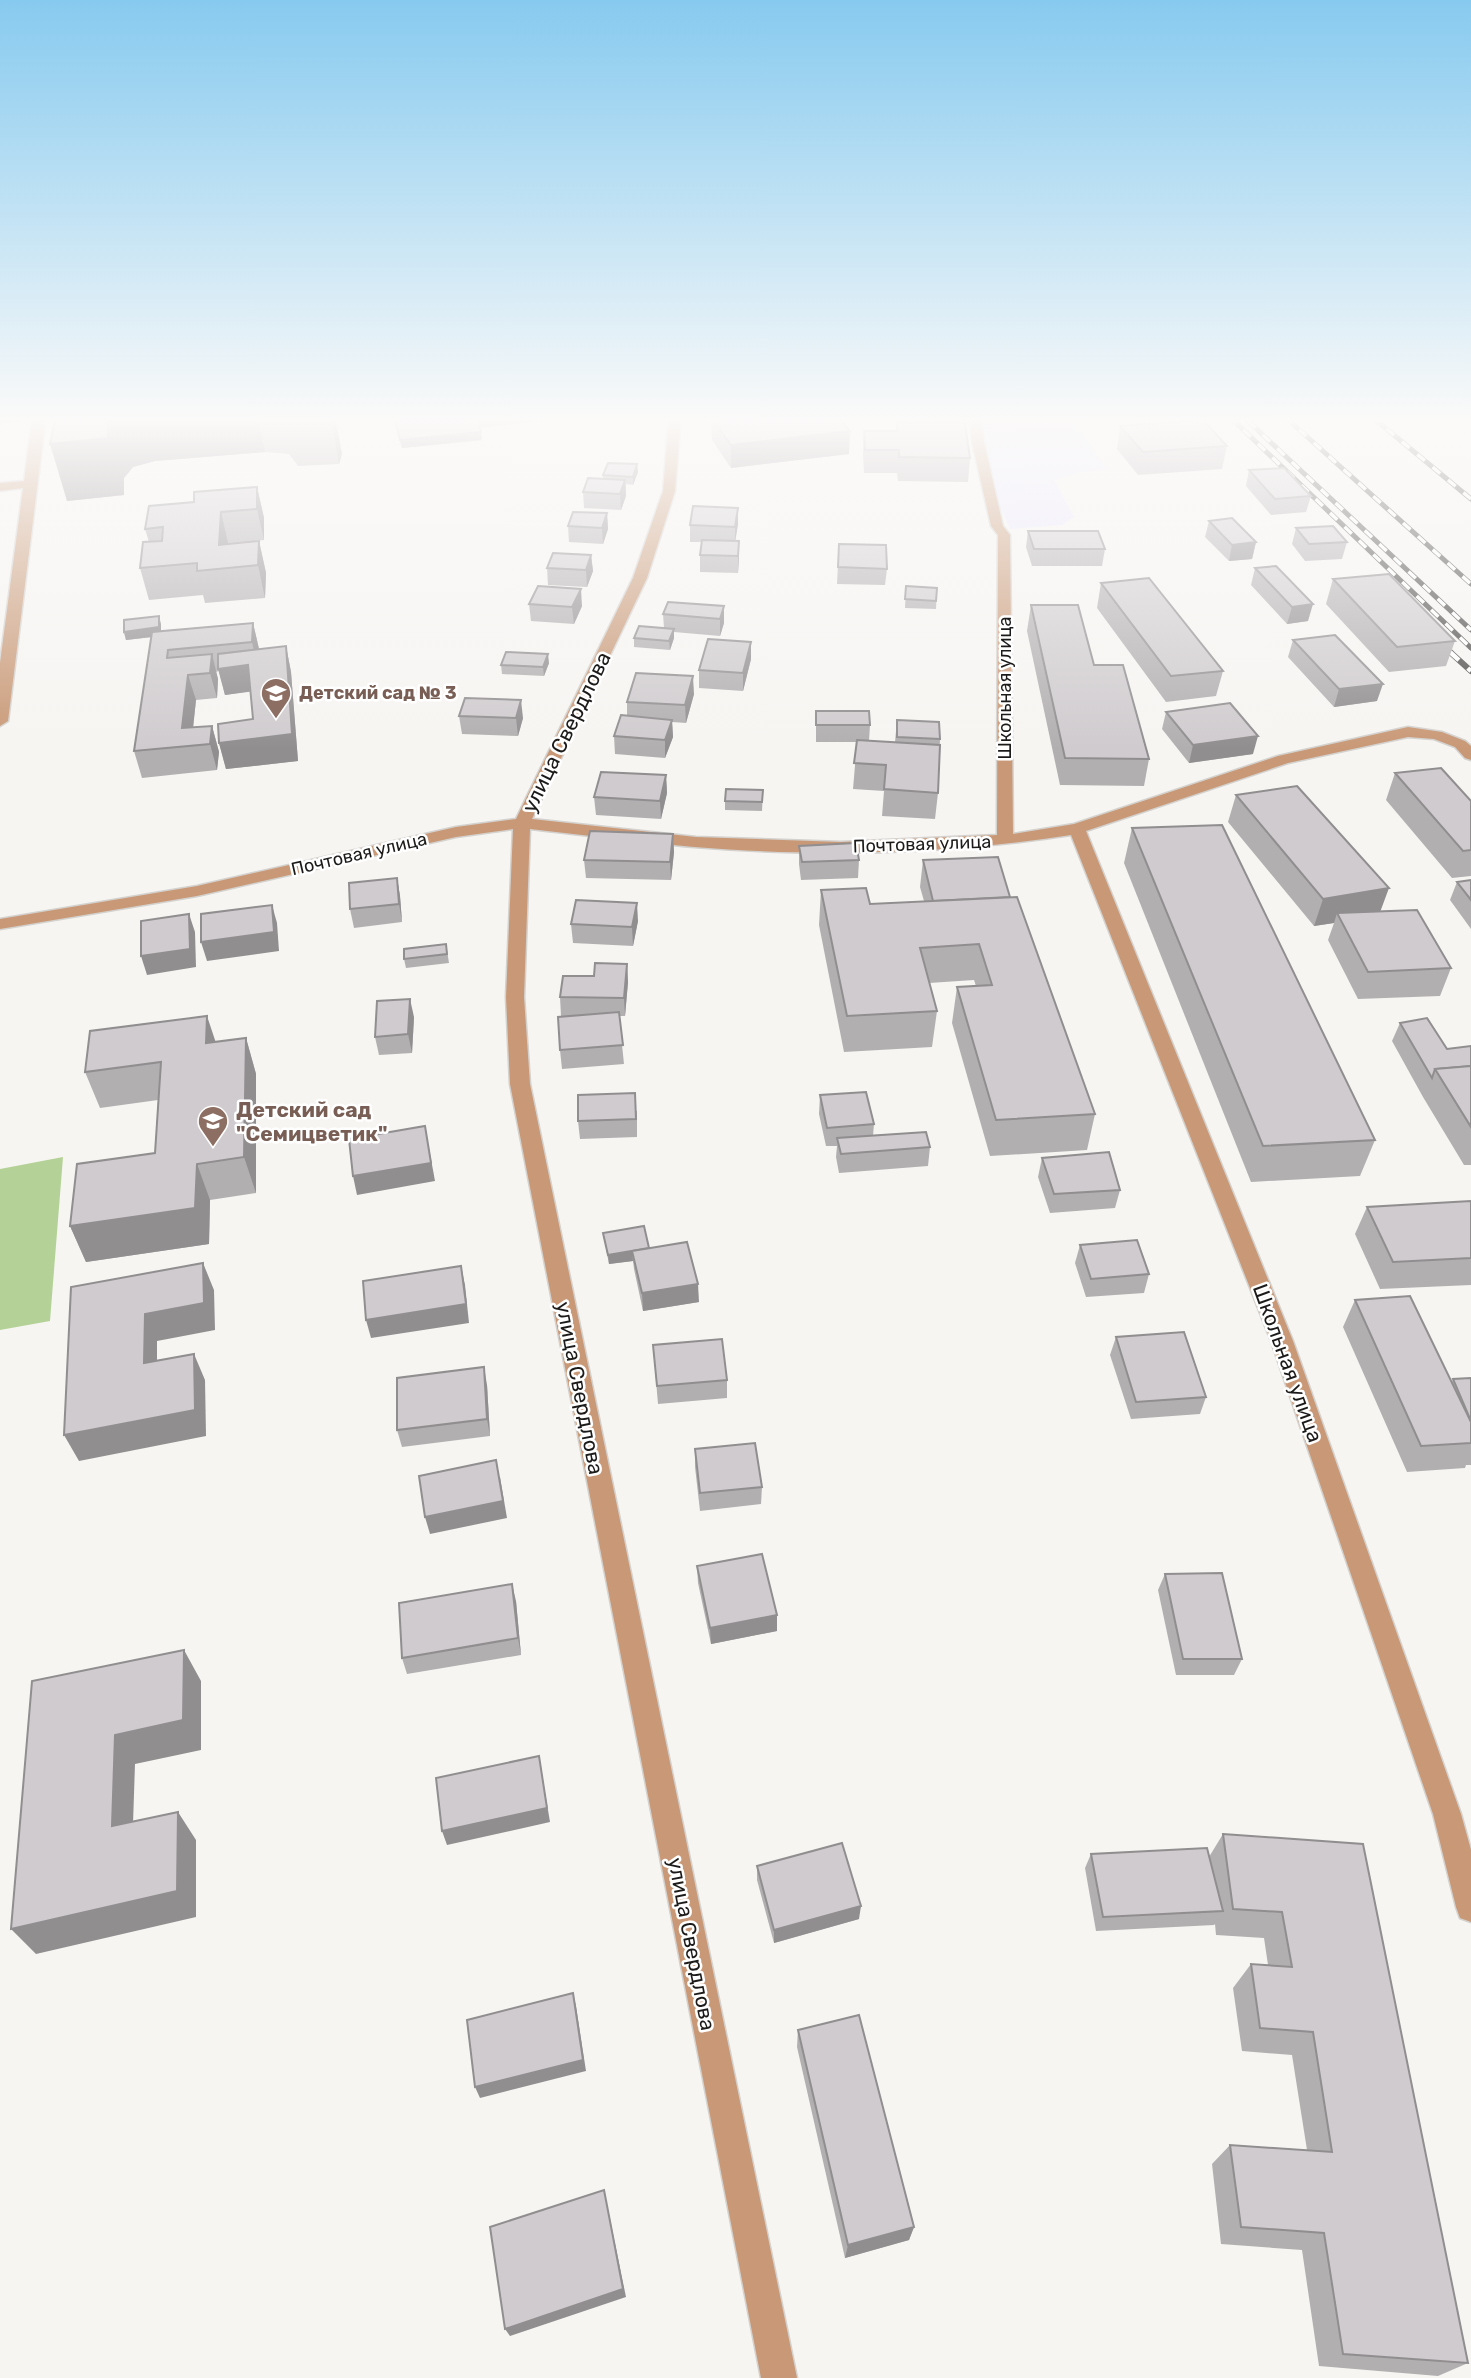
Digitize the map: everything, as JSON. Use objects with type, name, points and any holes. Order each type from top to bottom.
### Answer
[{"type":"street","points":[[0,721],[3,672],[24,527]]},
{"type":"street","name":"улица Свердлова","points":[[657,527],[640,578],[522,823],[515,998],[520,1084],[779,2378]]},
{"type":"street","name":"Школьная улица","points":[[999,527],[1004,535],[1006,840]]},
{"type":"street","name":"Почтовая улица","points":[[0,924],[197,891],[456,832],[522,823],[709,842],[841,847],[1006,840],[1077,829],[1296,757],[1408,732],[1437,735],[1465,750]]},
{"type":"street","name":"Школьная улица","points":[[1077,829],[1282,1341],[1447,1814],[1471,1907]]},
{"type":"green space","points":[[63,1157],[50,1321],[0,1330],[0,1169]]},
{"type":"building","points":[[145,527],[220,527],[219,545],[259,541],[258,565],[197,571],[197,563],[140,568],[143,542],[162,541],[163,527]]},
{"type":"building","points":[[1215,527],[1241,527],[1256,542],[1232,545]]},
{"type":"building","points":[[1334,527],[1347,542],[1309,544],[1296,528]]},
{"type":"building","points":[[1028,531],[1098,531],[1105,549],[1034,549]]},
{"type":"building","points":[[702,540],[739,541],[738,556],[700,555]]},
{"type":"building","points":[[839,544],[886,545],[887,569],[838,567]]},
{"type":"building","points":[[553,553],[591,555],[586,570],[547,568]]},
{"type":"building","points":[[1276,566],[1313,604],[1292,607],[1255,568]]},
{"type":"building","points":[[1389,574],[1455,641],[1397,647],[1333,579]]},
{"type":"building","points":[[1149,578],[1223,671],[1171,676],[1101,583]]},
{"type":"building","points":[[538,586],[581,589],[572,607],[529,604]]},
{"type":"building","points":[[906,586],[937,588],[936,601],[905,599]]},
{"type":"building","points":[[668,602],[724,606],[720,619],[663,614]]},
{"type":"building","points":[[1031,605],[1078,605],[1094,665],[1123,665],[1149,759],[1065,758]]},
{"type":"building","points":[[159,616],[159,627],[124,632],[124,620]]},
{"type":"building","points":[[253,623],[252,642],[168,650],[167,658],[212,654],[210,673],[188,675],[182,728],[212,726],[210,744],[134,751],[152,632]]},
{"type":"building","points":[[639,626],[674,629],[669,641],[634,638]]},
{"type":"building","points":[[1335,635],[1383,684],[1339,689],[1293,640]]},
{"type":"building","points":[[708,639],[751,642],[743,673],[699,670]]},
{"type":"building","points":[[286,646],[292,734],[219,743],[218,724],[253,719],[248,665],[218,669],[218,654]]},
{"type":"building","points":[[506,652],[548,654],[543,667],[501,665]]},
{"type":"building","points":[[636,673],[693,676],[685,705],[627,702]]},
{"type":"building","points":[[465,698],[521,700],[516,718],[459,716]]},
{"type":"building","points":[[1230,703],[1258,736],[1193,745],[1166,712]]},
{"type":"building","points":[[816,711],[869,711],[870,725],[816,725]]},
{"type":"building","points":[[621,715],[672,720],[665,740],[614,736]]},
{"type":"building","points":[[897,720],[939,722],[940,739],[897,737]]},
{"type":"building","points":[[857,740],[940,745],[938,793],[884,789],[886,765],[854,763]]},
{"type":"building","points":[[1441,768],[1471,801],[1471,850],[1463,851],[1395,773]]},
{"type":"building","points":[[601,772],[666,775],[660,801],[594,797]]},
{"type":"building","points":[[1297,786],[1389,888],[1323,899],[1236,795]]},
{"type":"building","points":[[726,789],[763,790],[762,802],[725,801]]},
{"type":"building","points":[[1222,825],[1375,1140],[1263,1146],[1132,828]]},
{"type":"building","points":[[590,831],[673,834],[670,862],[584,860]]},
{"type":"building","points":[[856,843],[859,860],[802,862],[799,846]]},
{"type":"building","points":[[998,857],[1010,897],[933,901],[923,860]]},
{"type":"building","points":[[397,878],[399,904],[350,909],[349,883]]},
{"type":"building","points":[[1471,880],[1471,900],[1457,882]]},
{"type":"building","points":[[866,888],[870,904],[1017,897],[1095,1114],[996,1120],[957,987],[992,985],[979,944],[920,948],[937,1011],[847,1016],[821,890]]},
{"type":"building","points":[[576,900],[637,903],[632,927],[571,924]]},
{"type":"building","points":[[272,905],[274,932],[201,942],[201,914]]},
{"type":"building","points":[[1417,910],[1451,968],[1368,972],[1337,913]]},
{"type":"building","points":[[189,914],[190,949],[141,956],[141,921]]},
{"type":"building","points":[[446,944],[447,954],[404,959],[404,949]]},
{"type":"building","points":[[595,963],[627,964],[624,998],[560,997],[563,976],[594,976]]},
{"type":"building","points":[[410,999],[408,1034],[375,1037],[377,1001]]},
{"type":"building","points":[[619,1012],[623,1045],[560,1050],[558,1017]]},
{"type":"building","points":[[207,1016],[206,1043],[246,1038],[244,1157],[197,1164],[195,1208],[70,1226],[77,1164],[155,1153],[161,1062],[85,1072],[90,1031]]},
{"type":"building","points":[[1427,1018],[1447,1049],[1471,1046],[1471,1066],[1435,1069],[1432,1078],[1400,1023]]},
{"type":"building","points":[[1471,1066],[1471,1127],[1435,1069]]},
{"type":"building","points":[[866,1092],[874,1124],[827,1128],[820,1095]]},
{"type":"building","points":[[635,1093],[636,1119],[578,1121],[578,1095]]},
{"type":"building","points":[[425,1126],[431,1163],[353,1176],[349,1139]]},
{"type":"building","points":[[926,1132],[930,1147],[841,1154],[837,1138]]},
{"type":"building","points":[[1109,1152],[1120,1190],[1054,1194],[1042,1158]]},
{"type":"building","points":[[1471,1201],[1471,1258],[1393,1262],[1367,1207]]},
{"type":"building","points":[[644,1226],[649,1248],[608,1255],[603,1233]]},
{"type":"building","points":[[1137,1240],[1149,1274],[1091,1279],[1080,1245]]},
{"type":"building","points":[[687,1242],[698,1284],[642,1293],[632,1251]]},
{"type":"building","points":[[203,1263],[204,1303],[145,1314],[144,1363],[194,1354],[195,1410],[64,1435],[71,1287]]},
{"type":"building","points":[[461,1266],[466,1304],[366,1320],[363,1281]]},
{"type":"building","points":[[1410,1296],[1471,1422],[1471,1443],[1421,1446],[1355,1300]]},
{"type":"building","points":[[1184,1332],[1206,1397],[1136,1402],[1116,1337]]},
{"type":"building","points":[[722,1339],[727,1380],[657,1386],[653,1345]]},
{"type":"building","points":[[484,1367],[487,1419],[397,1430],[397,1378]]},
{"type":"building","points":[[1471,1378],[1471,1421],[1453,1379]]},
{"type":"building","points":[[755,1443],[762,1487],[700,1493],[695,1449]]},
{"type":"building","points":[[496,1460],[503,1501],[425,1517],[419,1476]]},
{"type":"building","points":[[762,1554],[777,1615],[710,1628],[697,1566]]},
{"type":"building","points":[[1222,1573],[1242,1659],[1183,1659],[1165,1574]]},
{"type":"building","points":[[512,1584],[518,1638],[402,1658],[399,1603]]},
{"type":"building","points":[[184,1650],[183,1720],[115,1735],[112,1826],[178,1812],[177,1891],[11,1929],[32,1681]]},
{"type":"building","points":[[539,1756],[547,1808],[442,1831],[436,1778]]},
{"type":"building","points":[[1223,1834],[1363,1844],[1468,2363],[1343,2354],[1324,2233],[1241,2227],[1230,2145],[1332,2152],[1313,2032],[1260,2028],[1251,1964],[1292,1967],[1282,1912],[1233,1909]]},
{"type":"building","points":[[842,1843],[861,1906],[774,1930],[757,1866]]},
{"type":"building","points":[[1207,1848],[1223,1911],[1103,1917],[1091,1854]]},
{"type":"building","points":[[573,1993],[583,2060],[475,2087],[467,2020]]},
{"type":"building","points":[[859,2015],[914,2227],[848,2245],[798,2030]]},
{"type":"building","points":[[604,2190],[623,2289],[505,2329],[490,2227]]},
{"type":"railway","points":[[1345,527],[1471,648]]},
{"type":"railway","points":[[1361,527],[1471,630]]},
{"type":"railway","points":[[1408,527],[1471,584]]},
{"type":"railway","points":[[1438,640],[1452,653]]},
{"type":"railway","points":[[1450,652],[1471,671]]},
{"type":"place","name":"Детский сад № 3","points":[[276,720]]},
{"type":"place","name":"Детский сад \"Семицветик\"","points":[[213,1148]]}]
